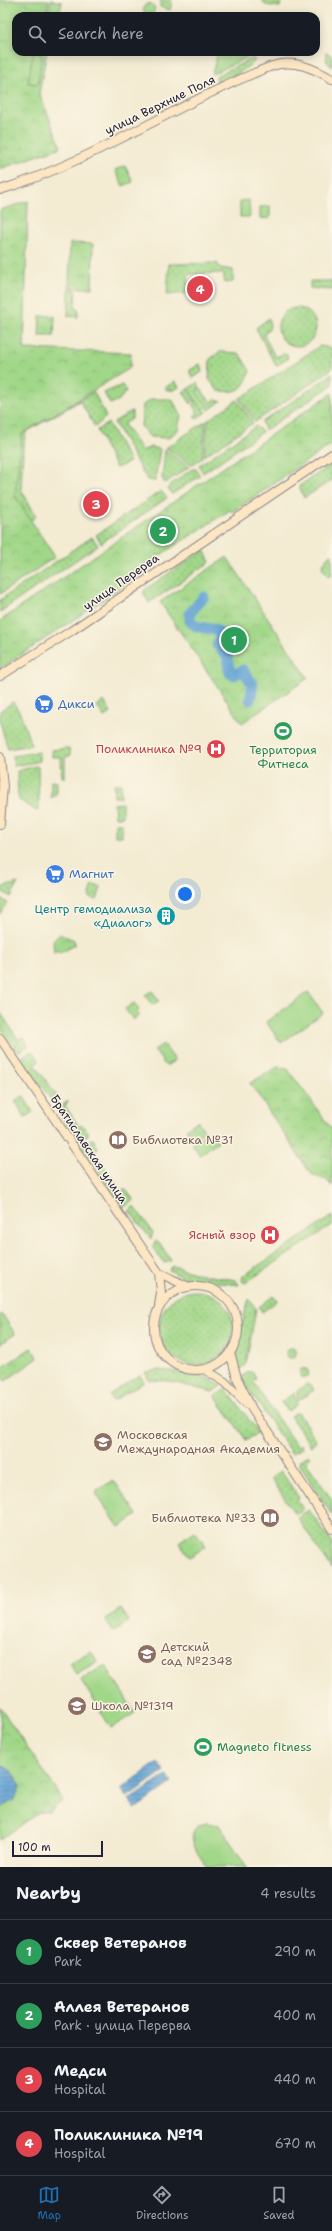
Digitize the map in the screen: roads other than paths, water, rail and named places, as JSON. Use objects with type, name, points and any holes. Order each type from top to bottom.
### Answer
[{"type":"main road","name":"улица Верхние Поля","points":[[0,190],[36,178],[75,161],[282,62],[296,64],[316,70],[332,79]]},
{"type":"main road","name":"улица Перерва","points":[[1,678],[332,454]]},
{"type":"main road","points":[[0,757],[3,786],[0,824]]},
{"type":"main road","name":"Братиславская улица","points":[[0,1038],[159,1273],[161,1292],[154,1327],[156,1344],[160,1351],[166,1358],[180,1367],[192,1370],[204,1369],[219,1363],[230,1352],[237,1378],[252,1409],[332,1530]]},
{"type":"main road","points":[[159,1273],[189,1287]]},
{"type":"main road","points":[[159,1307],[169,1296],[189,1287],[200,1286],[214,1290],[230,1303],[237,1322],[237,1332],[230,1352]]},
{"type":"main road","name":"Братиславская улица","points":[[204,1369],[225,1382],[252,1409]]},
{"type":"water","points":[[158,1762],[164,1771],[127,1797],[121,1789]]},
{"type":"water","points":[[0,1766],[13,1773],[20,1787],[14,1800],[0,1809]]},
{"type":"water","points":[[167,1775],[172,1783],[135,1809],[129,1800]]},
{"type":"waterway","points":[[204,597],[190,613],[190,621],[197,626],[213,629],[221,634],[217,645],[227,655],[230,673],[234,675],[243,670],[253,685],[250,700]]},
{"type":"place","name":"Поликлиника №19","points":[[200,289]]},
{"type":"place","name":"Медси","points":[[96,504]]},
{"type":"place","name":"Аллея Ветеранов","points":[[163,531]]},
{"type":"place","name":"Сквер Ветеранов","points":[[234,640]]},
{"type":"place","name":"Дикси","points":[[44,704]]},
{"type":"place","name":"Территория Фитнеса","points":[[283,731]]},
{"type":"place","name":"Поликлиника №9","points":[[216,749]]},
{"type":"place","name":"Магнит","points":[[55,874]]},
{"type":"place","name":"Центр гемодиализа «Диалог»","points":[[166,916]]},
{"type":"place","name":"Библиотека №31","points":[[118,1140]]},
{"type":"place","name":"Ясный взор","points":[[270,1235]]},
{"type":"place","name":"Московская Международная Академия","points":[[103,1442]]},
{"type":"place","name":"Библиотека №33","points":[[270,1518]]},
{"type":"place","name":"Детский сад №2348","points":[[147,1654]]},
{"type":"place","name":"Школа №1319","points":[[77,1706]]},
{"type":"place","name":"Magneto fitness","points":[[203,1747]]}]
